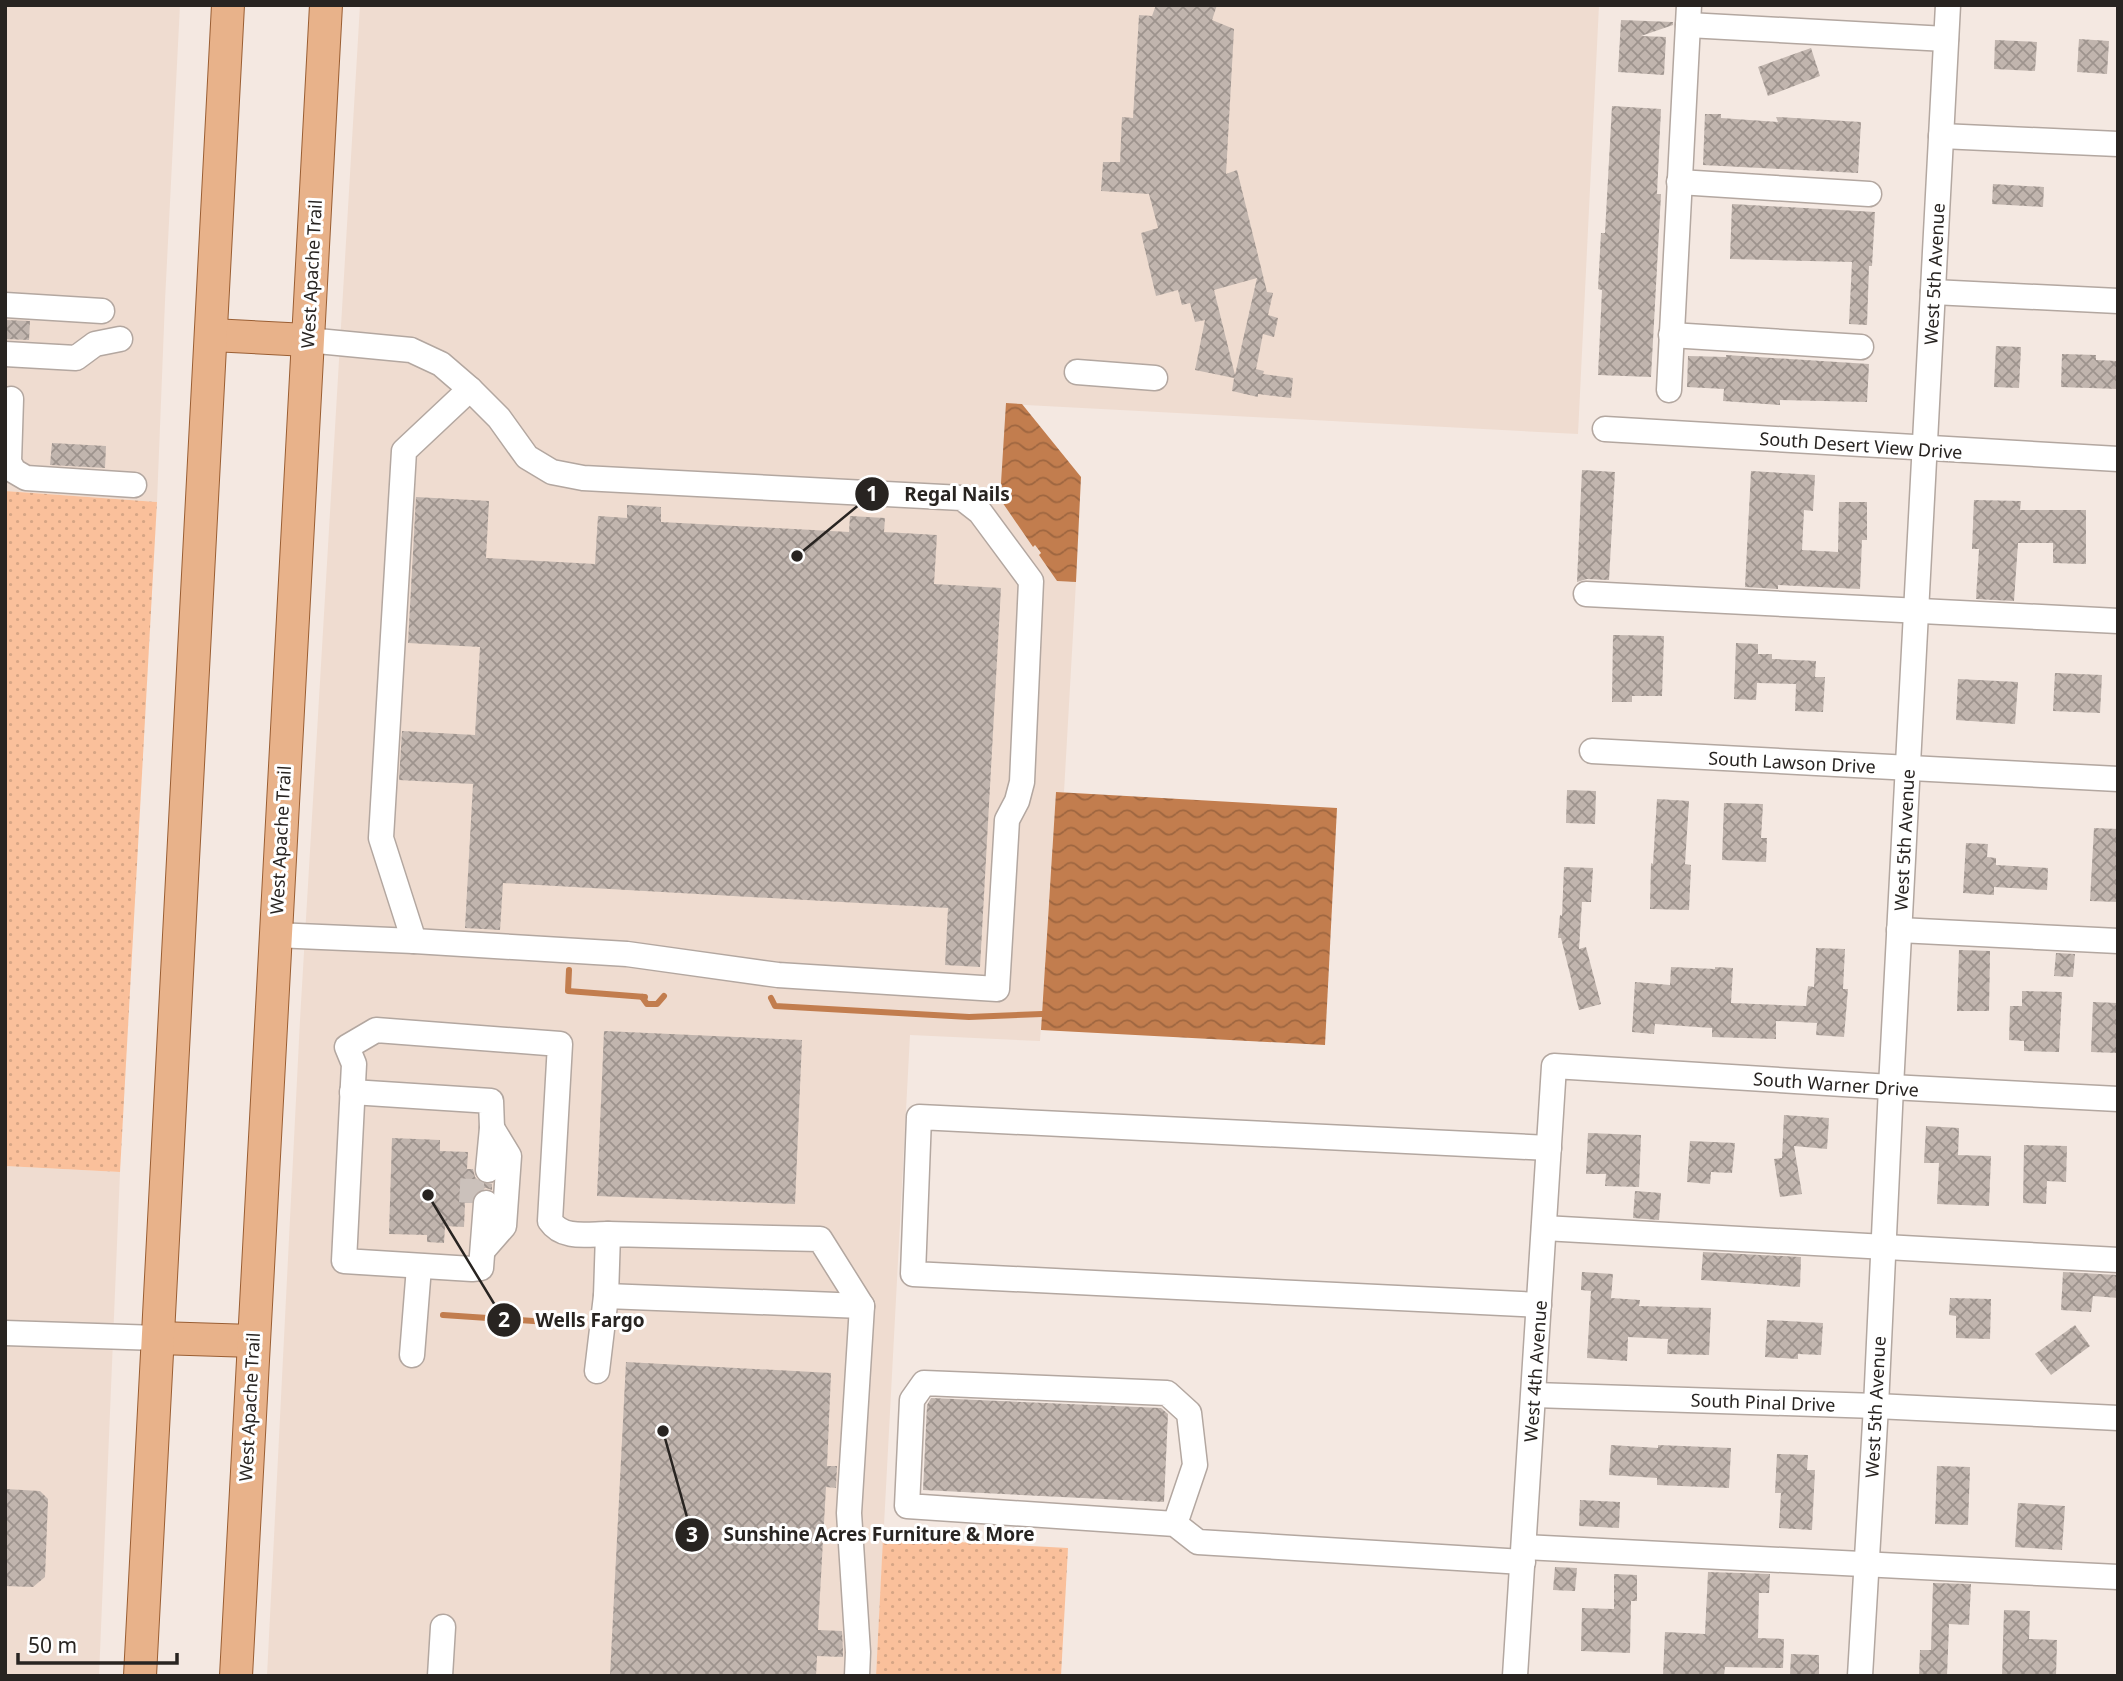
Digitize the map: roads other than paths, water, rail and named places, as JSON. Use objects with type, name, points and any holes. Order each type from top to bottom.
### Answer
[{"type":"main road","points":[[140,1676],[228,5]]},
{"type":"main road","name":"West Apache Trail","points":[[236,1676],[326,5]]},
{"type":"main road","points":[[212,335],[307,340]]},
{"type":"main road","points":[[158,1338],[253,1341]]},
{"type":"street","name":"West 5th Avenue","points":[[1860,1676],[1948,5]]},
{"type":"street","points":[[1669,390],[1688,15],[1946,39]]},
{"type":"street","points":[[1941,136],[2118,144]]},
{"type":"street","points":[[1679,183],[1869,194]]},
{"type":"street","points":[[1933,292],[2118,301]]},
{"type":"street","points":[[5,305],[102,311]]},
{"type":"street","points":[[1671,335],[1861,348]]},
{"type":"street","points":[[5,355],[76,358],[95,344],[120,340]]},
{"type":"street","points":[[275,935],[627,954],[778,975],[997,989],[1007,820],[1023,782],[1031,581],[980,512],[962,498],[583,478],[552,472],[527,457],[499,418],[441,364],[411,350],[307,340]]},
{"type":"street","points":[[1077,372],[1156,378]]},
{"type":"street","points":[[414,941],[381,838],[404,450],[470,389]]},
{"type":"street","points":[[10,399],[9,462],[15,471],[26,478],[135,485]]},
{"type":"street","name":"South Desert View Drive","points":[[1605,429],[2118,459]]},
{"type":"street","points":[[1587,594],[2118,621]]},
{"type":"street","name":"South Lawson Drive","points":[[1592,751],[2118,779]]},
{"type":"street","points":[[1899,930],[2118,941]]},
{"type":"street","points":[[478,1203],[470,1224],[483,1250],[481,1268],[419,1267],[344,1261],[354,1064],[347,1047],[376,1030],[560,1044],[550,1221],[565,1234],[820,1239],[862,1306],[849,1513],[858,1652],[857,1676]]},
{"type":"street","name":"South Warner Drive","points":[[1554,1066],[2118,1099]]},
{"type":"street","name":"West 4th Avenue","points":[[1516,1676],[1554,1066]]},
{"type":"street","points":[[352,1092],[491,1101],[492,1128],[509,1156],[504,1226],[483,1250]]},
{"type":"street","points":[[1539,1305],[913,1274],[919,1117],[1549,1149]]},
{"type":"street","points":[[481,1170],[474,1157],[492,1128]]},
{"type":"street","points":[[1544,1228],[2118,1260]]},
{"type":"street","points":[[597,1371],[606,1296],[608,1234]]},
{"type":"street","points":[[412,1355],[419,1267]]},
{"type":"street","points":[[606,1296],[862,1306]]},
{"type":"street","points":[[5,1333],[158,1338]]},
{"type":"street","points":[[1175,1524],[1195,1465],[1189,1413],[1167,1393],[925,1383],[912,1400],[907,1506],[1175,1524],[1198,1542],[1523,1555],[1866,1564],[2118,1577]]},
{"type":"street","name":"South Pinal Drive","points":[[1534,1395],[1876,1406],[2118,1418]]},
{"type":"street","points":[[440,1676],[443,1627]]},
{"type":"water","points":[[1006,403],[1022,404],[1081,477],[1076,582],[1057,581],[1039,555],[1041,553],[1035,545],[1033,547],[1000,499]]},
{"type":"water","points":[[1056,792],[1337,808],[1325,1045],[1041,1030]]},
{"type":"waterway","points":[[569,970],[568,991],[645,997]]},
{"type":"waterway","points":[[642,997],[647,1004],[657,1004],[664,996]]},
{"type":"waterway","points":[[771,998],[775,1006],[969,1017],[1042,1014]]},
{"type":"waterway","points":[[443,1315],[577,1324]]},
{"type":"tunnel","points":[[471,1203],[473,1169]]},
{"type":"place","name":"Regal Nails","points":[[797,556]]},
{"type":"place","name":"Wells Fargo","points":[[428,1195]]},
{"type":"place","name":"Sunshine Acres Furniture & More","points":[[663,1431]]}]
